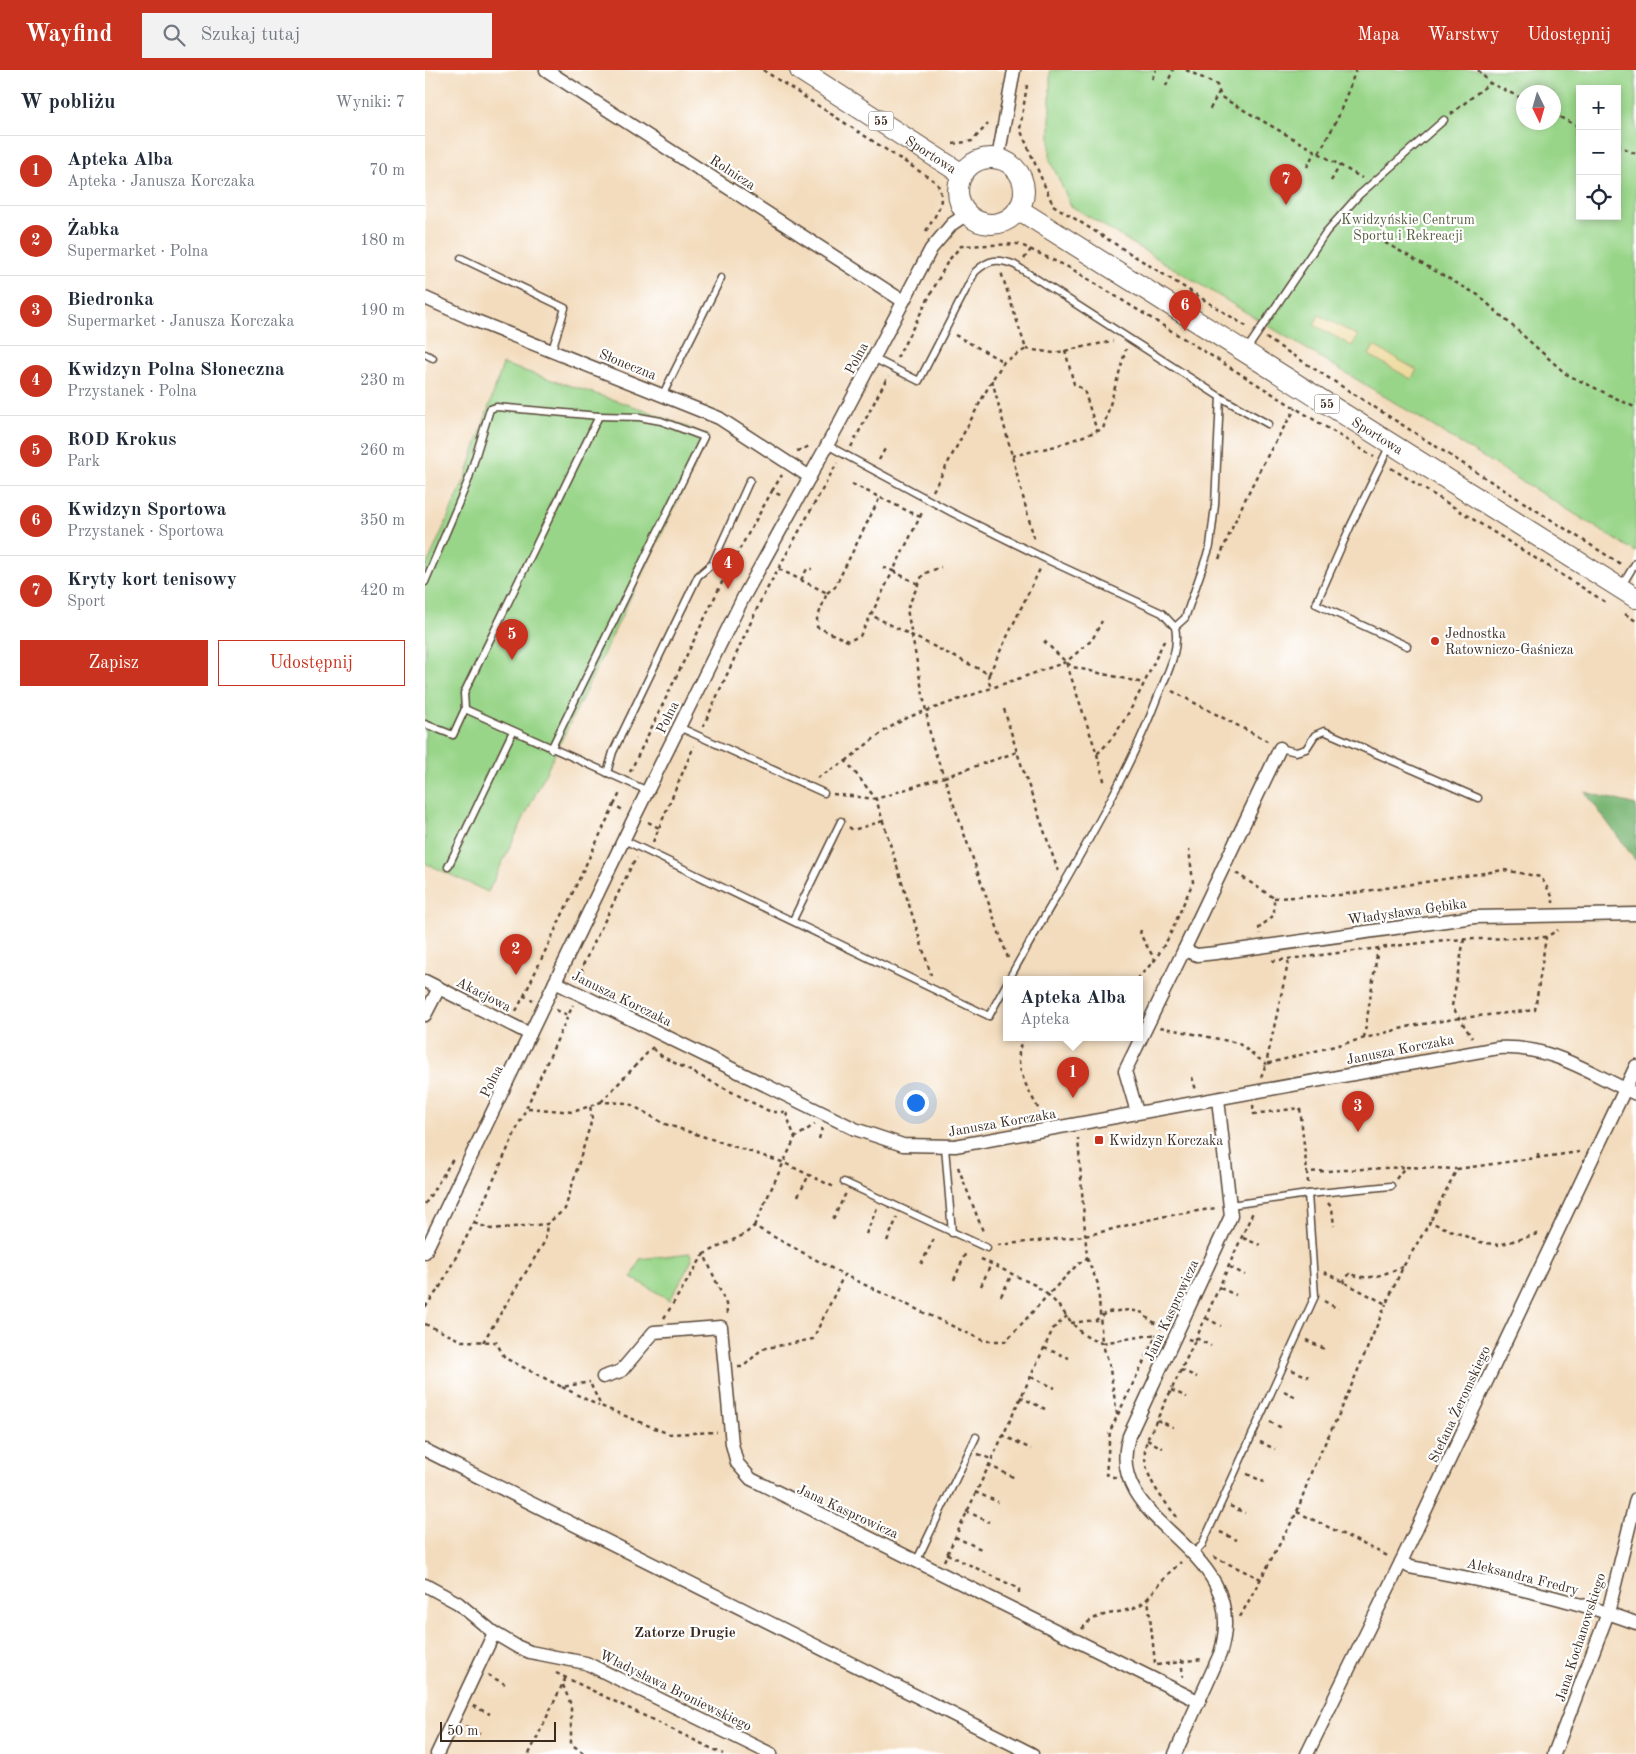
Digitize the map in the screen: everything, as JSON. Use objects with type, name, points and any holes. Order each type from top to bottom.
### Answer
[{"type":"main road","name":"Sportowa","points":[[800,70],[962,174]]},
{"type":"main road","points":[[987,157],[998,158],[1015,167],[1021,177],[1024,189],[1018,209],[1001,222],[989,224],[978,221],[967,214],[958,199],[957,188],[962,174],[977,160],[987,157]]},
{"type":"main road","name":"Sportowa","points":[[1018,209],[1391,444],[1622,597]]},
{"type":"street","name":"Rolnicza","points":[[546,70],[903,300]]},
{"type":"street","points":[[998,158],[1014,70]]},
{"type":"street","name":"Polna","points":[[425,1252],[635,816],[743,598],[810,477],[931,249],[952,224],[967,214]]},
{"type":"street","name":"Słoneczna","points":[[425,298],[719,418],[810,477]]},
{"type":"street","points":[[1143,1034],[1280,748]]},
{"type":"street","name":"Władysława Gębika","points":[[1184,950],[1197,955],[1474,917],[1553,914],[1636,914]]},
{"type":"street","name":"Akacjowa","points":[[425,981],[530,1034]]},
{"type":"street","name":"Janusza Korczaka","points":[[555,982],[870,1136],[903,1145],[945,1147],[1218,1099],[1479,1050],[1509,1047],[1546,1052],[1630,1092]]},
{"type":"street","points":[[425,1014],[439,988]]},
{"type":"street","points":[[1137,1112],[1125,1071],[1140,1041]]},
{"type":"street","name":"Stefana Żeromskiego","points":[[1307,1754],[1401,1562],[1596,1150],[1630,1092],[1636,1066]]},
{"type":"street","name":"Jana Kasprowicza","points":[[1175,1754],[1220,1654],[1225,1629],[1225,1613],[1218,1588],[1189,1550],[1138,1500],[1129,1482],[1125,1463],[1129,1436],[1169,1335],[1231,1216],[1218,1099]]},
{"type":"street","name":"Jana Kasprowicza","points":[[654,1332],[721,1327],[735,1458],[744,1472],[755,1482],[917,1560],[1198,1702]]},
{"type":"street","points":[[603,1377],[621,1370],[654,1332]]},
{"type":"street","points":[[425,1450],[1032,1754]]},
{"type":"street","name":"Jana Kochanowskiego","points":[[1554,1754],[1608,1613],[1636,1499]]},
{"type":"street","name":"Aleksandra Fredry","points":[[1401,1562],[1410,1566],[1504,1585],[1608,1613],[1636,1623]]},
{"type":"street","name":"Władysława Broniewskiego","points":[[425,1585],[458,1603],[494,1633],[516,1646],[531,1652],[586,1663],[771,1754]]},
{"type":"street","points":[[437,1754],[494,1633]]},
{"type":"lane","points":[[1245,352],[1326,232],[1372,184],[1444,120]]},
{"type":"lane","points":[[461,258],[565,308],[552,350]]},
{"type":"lane","points":[[873,358],[919,381],[975,272],[984,264],[997,259],[1015,265],[1220,397],[1268,424]]},
{"type":"lane","points":[[663,394],[721,278]]},
{"type":"lane","points":[[425,354],[433,358]]},
{"type":"lane","points":[[1175,627],[1185,618],[1209,546],[1215,505],[1220,397]]},
{"type":"lane","points":[[425,582],[468,480],[490,409],[495,407],[599,416],[639,417],[661,421],[704,437],[551,749]]},
{"type":"lane","points":[[425,724],[453,735],[465,709],[464,693],[599,416]]},
{"type":"lane","points":[[1391,444],[1316,604],[1407,646]]},
{"type":"lane","points":[[827,445],[928,500],[1038,555],[1162,613],[1175,627],[1177,639],[1144,733],[1111,802],[1011,976]]},
{"type":"lane","points":[[607,772],[613,752],[698,576],[712,564],[750,480]]},
{"type":"lane","points":[[1622,597],[1636,562]]},
{"type":"lane","points":[[465,709],[648,791]]},
{"type":"lane","points":[[679,727],[824,793]]},
{"type":"lane","points":[[448,867],[513,731]]},
{"type":"lane","points":[[1280,748],[1296,752],[1306,750],[1315,735],[1324,731],[1478,798]]},
{"type":"lane","points":[[793,920],[841,821]]},
{"type":"lane","points":[[624,840],[935,988],[989,1016],[1003,990]]},
{"type":"lane","points":[[945,1147],[951,1233]]},
{"type":"lane","points":[[845,1182],[951,1233],[987,1248]]},
{"type":"lane","points":[[1230,1205],[1308,1194],[1391,1186]]},
{"type":"lane","points":[[1189,1550],[1202,1545],[1315,1296],[1308,1194]]},
{"type":"lane","points":[[917,1560],[976,1437]]},
{"type":"path","points":[[763,70],[935,182],[943,195],[932,221]]},
{"type":"path","points":[[1152,79],[1156,70]]},
{"type":"path","points":[[1166,86],[1173,70]]},
{"type":"path","points":[[1187,70],[1217,85],[1221,97],[1372,184]]},
{"type":"path","points":[[1319,153],[1337,120],[1356,70]]},
{"type":"path","points":[[1478,70],[1490,83],[1516,96]]},
{"type":"path","points":[[1028,80],[1020,129],[1053,205],[1632,571]]},
{"type":"path","points":[[1444,120],[1490,83]]},
{"type":"path","points":[[1210,109],[1219,92]]},
{"type":"path","points":[[1561,118],[1576,125]]},
{"type":"path","points":[[953,144],[972,140],[988,124]]},
{"type":"path","points":[[1621,147],[1636,154]]},
{"type":"path","points":[[1307,167],[1315,150]]},
{"type":"path","points":[[1331,181],[1340,165]]},
{"type":"path","points":[[1050,211],[1053,205]]},
{"type":"path","points":[[1339,217],[1478,295],[1565,374],[1636,408]]},
{"type":"path","points":[[425,1307],[440,1287],[474,1223],[528,1108],[584,980],[582,967],[632,864],[654,841],[698,736],[761,600],[836,463],[843,462],[847,456],[948,261],[961,246],[1019,244],[1073,269],[1382,462],[1622,597]]},
{"type":"path","points":[[997,259],[1026,350]]},
{"type":"path","points":[[945,329],[1004,362]]},
{"type":"path","points":[[928,500],[992,380],[1004,362],[1026,350],[1054,353],[1129,338],[1103,429],[1056,446],[1012,456]]},
{"type":"path","points":[[1065,350],[1074,384],[1084,390],[1097,432]]},
{"type":"path","points":[[992,380],[1038,555]]},
{"type":"path","points":[[1216,566],[1238,512],[1305,390]]},
{"type":"path","points":[[875,471],[886,447]]},
{"type":"path","points":[[852,484],[880,497],[920,517],[860,636],[848,641],[817,627],[817,619],[827,593],[835,587],[880,497]]},
{"type":"path","points":[[524,996],[728,570],[772,491],[809,512]]},
{"type":"path","points":[[924,509],[932,513]]},
{"type":"path","points":[[991,688],[988,679],[989,674],[1040,571],[1038,565]]},
{"type":"path","points":[[883,566],[919,584]]},
{"type":"path","points":[[941,567],[923,574],[907,609],[911,635],[932,744],[1013,972]]},
{"type":"path","points":[[778,568],[827,593]]},
{"type":"path","points":[[801,580],[807,569],[812,569]]},
{"type":"path","points":[[1619,610],[1636,621]]},
{"type":"path","points":[[871,615],[989,674]]},
{"type":"path","points":[[804,784],[846,761],[889,727],[908,716],[1066,662],[1092,640],[1102,621]]},
{"type":"path","points":[[1097,754],[1109,744],[1119,729],[1167,634],[1175,627]]},
{"type":"path","points":[[1044,641],[1073,667],[1143,683]]},
{"type":"path","points":[[1066,662],[1111,802]]},
{"type":"path","points":[[1162,686],[1280,748]]},
{"type":"path","points":[[1004,709],[1063,887]]},
{"type":"path","points":[[824,793],[876,799],[1017,752]]},
{"type":"path","points":[[846,761],[876,799],[935,988]]},
{"type":"path","points":[[614,805],[659,828]]},
{"type":"path","points":[[841,821],[853,830],[883,821]]},
{"type":"path","points":[[1140,976],[1155,960],[1169,937],[1193,882],[1189,849]]},
{"type":"path","points":[[1229,855],[1236,874],[1274,898],[1341,895],[1504,870],[1541,877],[1553,898],[1553,933]]},
{"type":"path","points":[[1261,946],[1259,928],[1274,915],[1274,898]]},
{"type":"path","points":[[1263,961],[1464,939],[1546,937],[1559,929]]},
{"type":"path","points":[[1141,930],[1140,934],[1155,960]]},
{"type":"path","points":[[1265,1064],[1411,1026],[1459,1018],[1535,1010],[1546,937]]},
{"type":"path","points":[[1464,939],[1452,1006],[1479,1050]]},
{"type":"path","points":[[1365,1038],[1378,948]]},
{"type":"path","points":[[1260,1082],[1289,959]]},
{"type":"path","points":[[1162,1020],[1158,1027],[1238,1043],[1265,1064]]},
{"type":"path","points":[[1022,1041],[1019,1046],[1018,1063],[1048,1129]]},
{"type":"path","points":[[649,1042],[653,1049],[663,1058],[771,1112],[793,1112]]},
{"type":"path","points":[[601,1102],[653,1049]]},
{"type":"path","points":[[1192,1077],[1197,1094]]},
{"type":"path","points":[[528,1108],[573,1112],[601,1102],[628,1102],[665,1124],[782,1162],[835,1188]]},
{"type":"path","points":[[474,1223],[491,1229],[547,1224],[565,1209],[592,1119],[590,1105]]},
{"type":"path","points":[[1261,1113],[1299,1108],[1308,1194]]},
{"type":"path","points":[[786,1113],[795,1138]]},
{"type":"path","points":[[807,1120],[822,1127],[819,1139]]},
{"type":"path","points":[[654,1332],[704,1254],[745,1234],[754,1226],[782,1162],[795,1138],[815,1124]]},
{"type":"path","points":[[1076,1124],[1081,1159],[1087,1258],[1099,1284],[1102,1342],[1109,1362],[1117,1414],[1157,1334]]},
{"type":"path","points":[[1307,1172],[1405,1167],[1457,1169],[1596,1150]]},
{"type":"path","points":[[1537,1153],[1538,1158]]},
{"type":"path","points":[[946,1160],[956,1159],[984,1233],[988,1238]]},
{"type":"path","points":[[1391,1186],[1405,1167]]},
{"type":"path","points":[[1225,1629],[1233,1630],[1297,1512],[1312,1470],[1341,1410],[1403,1267],[1430,1222],[1457,1169]]},
{"type":"path","points":[[798,1196],[809,1175]]},
{"type":"path","points":[[833,1219],[846,1193]]},
{"type":"path","points":[[1308,1202],[1321,1200],[1331,1205],[1333,1226]]},
{"type":"path","points":[[993,1243],[1002,1246],[1085,1236],[1160,1218],[1230,1205]]},
{"type":"path","points":[[866,1234],[877,1208]]},
{"type":"path","points":[[1177,1517],[1159,1495],[1147,1471],[1145,1458],[1147,1440],[1196,1340],[1255,1209]]},
{"type":"path","points":[[887,1241],[897,1218]]},
{"type":"path","points":[[1430,1222],[1489,1244],[1499,1245],[1537,1234],[1553,1240]]},
{"type":"path","points":[[483,1342],[545,1241],[547,1224]]},
{"type":"path","points":[[754,1226],[844,1275],[984,1341],[1006,1341],[1048,1294],[1077,1265],[1087,1258]]},
{"type":"path","points":[[921,1264],[935,1237]]},
{"type":"path","points":[[1242,1238],[1260,1245]]},
{"type":"path","points":[[954,1280],[966,1252]]},
{"type":"path","points":[[704,1254],[725,1304],[727,1319]]},
{"type":"path","points":[[981,1286],[991,1264]]},
{"type":"path","points":[[1312,1265],[1386,1304]]},
{"type":"path","points":[[1230,1267],[1245,1275]]},
{"type":"path","points":[[1343,1283],[1349,1273],[1362,1278],[1385,1275],[1403,1267]]},
{"type":"path","points":[[1001,1296],[1011,1274]]},
{"type":"path","points":[[724,1367],[743,1367],[762,1348],[813,1339],[844,1275]]},
{"type":"path","points":[[1220,1288],[1236,1295]]},
{"type":"path","points":[[1048,1294],[1078,1331],[1102,1342],[1157,1334],[1196,1340],[1211,1346]]},
{"type":"path","points":[[1071,1323],[1101,1317],[1107,1312],[1129,1310],[1144,1313],[1146,1317],[1169,1335]]},
{"type":"path","points":[[939,1571],[1053,1329],[1067,1316]]},
{"type":"path","points":[[1206,1318],[1221,1326]]},
{"type":"path","points":[[425,1324],[462,1341],[496,1342],[505,1358],[601,1406],[669,1434],[731,1431]]},
{"type":"path","points":[[1304,1339],[1325,1349]]},
{"type":"path","points":[[1044,1348],[1069,1358]]},
{"type":"path","points":[[1289,1368],[1309,1377]]},
{"type":"path","points":[[1181,1370],[1197,1377]]},
{"type":"path","points":[[562,1387],[590,1382],[603,1377]]},
{"type":"path","points":[[1030,1377],[1055,1388]]},
{"type":"path","points":[[590,1382],[601,1406]]},
{"type":"path","points":[[1279,1389],[1298,1398]]},
{"type":"path","points":[[1171,1390],[1187,1397]]},
{"type":"path","points":[[1020,1397],[1045,1409]]},
{"type":"path","points":[[1157,1420],[1173,1427]]},
{"type":"path","points":[[1265,1420],[1284,1429]]},
{"type":"path","points":[[1002,1435],[1031,1449]]},
{"type":"path","points":[[1147,1440],[1163,1448]]},
{"type":"path","points":[[1255,1440],[1275,1449]]},
{"type":"path","points":[[984,1457],[991,1460]]},
{"type":"path","points":[[988,1466],[1015,1478]]},
{"type":"path","points":[[1240,1470],[1263,1482]]},
{"type":"path","points":[[975,1492],[998,1502]]},
{"type":"path","points":[[1225,1504],[1245,1513]]},
{"type":"path","points":[[966,1512],[989,1522]]},
{"type":"path","points":[[1297,1512],[1401,1562]]},
{"type":"path","points":[[1213,1529],[1237,1540]]},
{"type":"path","points":[[955,1537],[981,1549]]},
{"type":"path","points":[[1079,1632],[1090,1620],[1144,1603],[1167,1574],[1183,1561],[1179,1552],[1189,1550]]},
{"type":"path","points":[[1148,1598],[1155,1680]]},
{"type":"path","points":[[1155,1665],[1210,1658]]},
{"type":"path","points":[[1181,1661],[1183,1685]]},
{"type":"path","points":[[550,1670],[723,1754]]},
{"type":"path","points":[[486,1674],[505,1684]]},
{"type":"path","points":[[529,1754],[566,1677]]},
{"type":"path","points":[[563,1685],[571,1705],[571,1744],[585,1754]]},
{"type":"path","points":[[471,1705],[490,1714]]},
{"type":"path","points":[[461,1724],[480,1734]]},
{"type":"green space","name":"Kwidzyńskie Centrum Sportu i Rekreacji","points":[[1050,70],[1636,70],[1636,552],[1402,407],[1071,206],[1050,160]]},
{"type":"green space","points":[[503,364],[645,410],[709,436],[488,892],[425,863],[425,569],[465,479]]},
{"type":"green space","points":[[1585,792],[1636,805],[1636,861]]},
{"type":"green space","points":[[690,1253],[692,1260],[670,1300],[632,1278],[640,1259]]},
{"type":"sand","points":[[1319,315],[1358,336],[1352,346],[1314,325]]},
{"type":"sand","points":[[1374,346],[1417,370],[1411,379],[1369,355]]},
{"type":"place","name":"Kryty kort tenisowy","points":[[1286,205]]},
{"type":"place","name":"Kwidzyn Sportowa","points":[[1185,331]]},
{"type":"place","name":"Kwidzyn Polna Słoneczna","points":[[728,589]]},
{"type":"place","name":"Jednostka Ratowniczo-Gaśnicza","points":[[1435,641]]},
{"type":"place","name":"ROD Krokus","points":[[512,660]]},
{"type":"place","name":"Żabka","points":[[516,975]]},
{"type":"place","name":"Apteka Alba","points":[[1073,1098]]},
{"type":"place","name":"Biedronka","points":[[1358,1132]]},
{"type":"place","name":"Kwidzyn Korczaka","points":[[1099,1140]]},
{"type":"district","name":"Zatorze Drugie","points":[[685,1632]]}]
